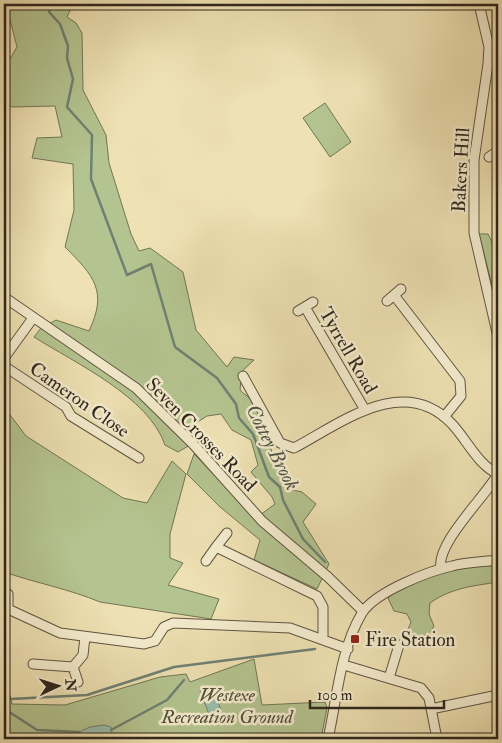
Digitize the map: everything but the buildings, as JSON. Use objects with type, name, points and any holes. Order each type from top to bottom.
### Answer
[{"type":"street","name":"Bakers Hill","points":[[479,4],[488,55],[474,160],[474,233],[498,337]]},
{"type":"street","points":[[401,289],[390,298],[460,380],[461,396],[444,417]]},
{"type":"street","name":"Seven Crosses Road","points":[[4,297],[136,388],[193,444],[262,521],[328,577],[363,611]]},
{"type":"street","name":"Tyrrell Road","points":[[305,307],[365,410]]},
{"type":"street","points":[[4,358],[33,318]]},
{"type":"street","name":"Cameron Close","points":[[4,366],[65,406],[71,416],[139,458]]},
{"type":"street","points":[[243,376],[246,388],[280,442],[290,448],[294,448],[365,410],[381,404],[401,401],[424,406],[444,417],[486,466],[498,474],[459,525],[444,553],[441,569]]},
{"type":"street","points":[[206,561],[227,533]]},
{"type":"street","points":[[216,547],[317,596],[323,607],[323,639]]},
{"type":"street","points":[[328,739],[348,649],[363,611],[374,600],[390,591],[441,569],[498,560]]},
{"type":"street","points":[[8,594],[6,610],[60,633],[150,644],[155,641],[164,628],[173,623],[290,628],[348,649]]},
{"type":"street","points":[[73,667],[82,655],[85,637]]},
{"type":"street","points":[[389,678],[399,645]]},
{"type":"street","points":[[33,664],[73,667]]},
{"type":"street","points":[[344,664],[421,688],[429,698],[437,739]]},
{"type":"street","points":[[73,667],[78,682]]},
{"type":"street","points":[[431,709],[498,695]]},
{"type":"green space","points":[[6,4],[73,4],[67,17],[76,23],[82,33],[83,90],[106,135],[109,163],[131,234],[139,251],[150,248],[183,272],[196,330],[227,367],[234,357],[254,360],[238,375],[241,380],[240,390],[251,399],[258,411],[277,468],[288,489],[302,492],[316,504],[303,522],[329,564],[317,589],[254,560],[260,540],[219,506],[187,474],[194,454],[256,518],[275,504],[272,497],[251,472],[258,465],[251,440],[232,430],[221,414],[207,416],[193,425],[190,445],[178,452],[165,445],[156,428],[144,412],[127,397],[89,370],[34,337],[41,328],[56,320],[89,331],[95,317],[97,294],[95,285],[84,267],[65,247],[74,210],[73,164],[32,158],[37,138],[62,137],[55,106],[12,107],[4,102],[4,69],[17,47]]},
{"type":"green space","points":[[325,103],[351,142],[330,157],[303,118]]},
{"type":"green space","points":[[479,234],[488,234],[491,241],[496,270],[498,309]]},
{"type":"green space","points":[[4,407],[26,436],[123,498],[147,503],[172,461],[186,474],[170,534],[170,558],[183,563],[168,585],[219,599],[211,619],[100,602],[4,572]]},
{"type":"green space","points":[[498,563],[498,582],[462,588],[438,598],[430,603],[429,614],[434,626],[429,634],[418,637],[406,634],[411,622],[407,614],[394,611],[388,598],[412,582],[426,577]]},
{"type":"green space","name":"Westexe Recreation Ground","points":[[254,659],[262,705],[325,702],[327,708],[321,739],[4,739],[4,698],[10,695],[12,704],[65,705],[160,677],[186,674],[190,682]]},
{"type":"shaded area","points":[[212,687],[221,710],[209,714],[200,691]]},
{"type":"shaded area","points":[[104,725],[111,727],[112,732],[108,738],[88,739],[79,732],[90,727]]},
{"type":"waterway","name":"Cottey Brook","points":[[52,4],[49,12],[60,24],[68,46],[67,58],[73,79],[67,107],[92,135],[91,179],[127,275],[151,264],[175,347],[217,378],[236,404],[239,418],[253,434],[269,477],[280,487],[283,500],[303,539],[325,562]]},
{"type":"waterway","name":"Cottey Brook","points":[[11,699],[87,695],[174,667],[315,649]]},
{"type":"waterway","points":[[111,730],[167,700],[184,680]]},
{"type":"waterway","points":[[11,713],[37,730],[79,732]]},
{"type":"place","name":"Fire Station","points":[[355,639]]}]
